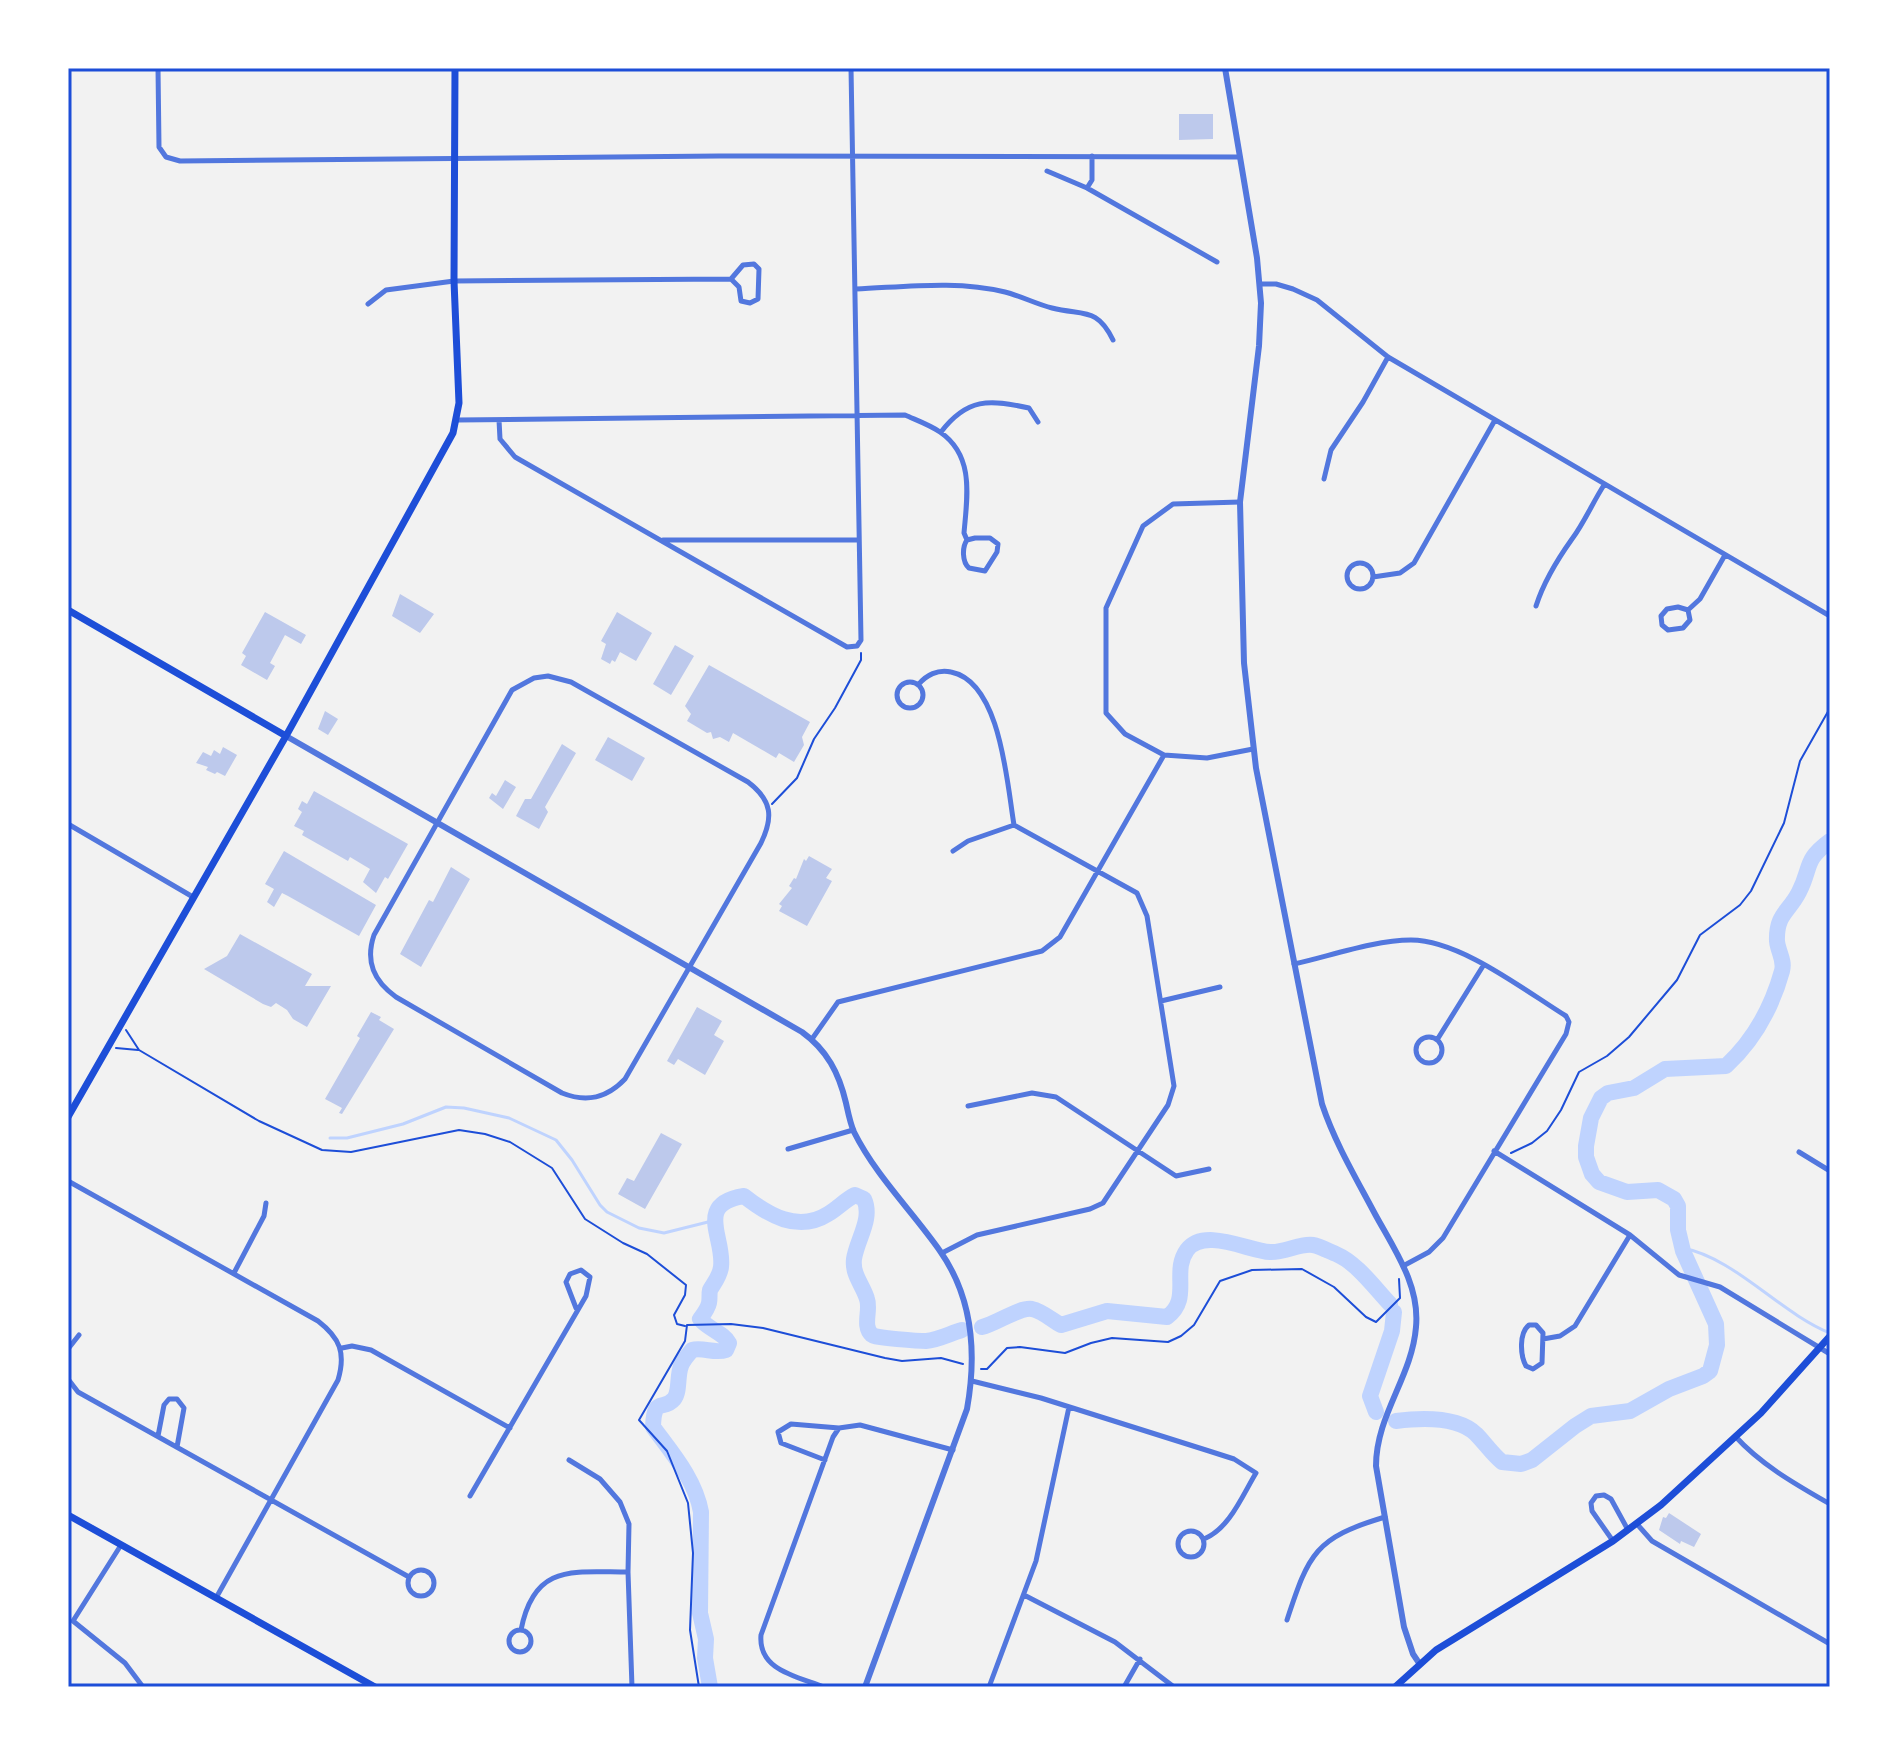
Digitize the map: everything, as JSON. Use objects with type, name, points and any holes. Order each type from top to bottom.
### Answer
[{"type":"main road","points":[[68,1117],[286,736],[447,447],[457,420],[455,68]]},
{"type":"main road","points":[[68,610],[286,736]]},
{"type":"main road","points":[[1395,1687],[1419,1663],[1464,1632],[1637,1524],[1778,1396],[1830,1336]]},
{"type":"main road","points":[[68,1515],[373,1686]]},
{"type":"street","points":[[158,68],[159,147],[166,157],[180,161],[853,156],[1239,157]]},
{"type":"street","points":[[499,420],[500,439],[515,457],[847,647],[857,646],[861,640],[851,68]]},
{"type":"street","points":[[1225,68],[1260,284],[1259,346],[1240,502],[1244,663],[1253,749],[1316,1083],[1328,1123],[1403,1266],[1416,1304],[1414,1344],[1407,1369],[1382,1424],[1376,1449],[1378,1480],[1404,1627],[1419,1663]]},
{"type":"street","points":[[1087,188],[1092,180],[1092,156]]},
{"type":"street","points":[[1047,171],[1087,188],[1217,262]]},
{"type":"street","points":[[368,304],[386,290],[454,281],[731,279],[739,287],[741,301],[750,303],[758,299],[757,266],[750,263],[743,265],[731,279]]},
{"type":"street","points":[[1260,284],[1276,284],[1317,300],[1388,357],[1830,616]]},
{"type":"street","points":[[856,289],[959,285],[1004,292],[1052,308],[1091,315],[1104,322],[1113,340]]},
{"type":"street","points":[[1324,479],[1331,450],[1388,357]]},
{"type":"street","points":[[941,432],[954,415],[974,403],[1007,403],[1029,408],[1038,422]]},
{"type":"street","points":[[457,420],[905,415],[941,432],[960,456],[966,470],[969,493],[964,533],[967,540]]},
{"type":"street","points":[[1373,577],[1400,573],[1414,563],[1495,420]]},
{"type":"street","points":[[1536,606],[1541,590],[1564,548],[1604,485]]},
{"type":"street","points":[[1240,502],[1173,504],[1143,526],[1106,608],[1106,713],[1125,734],[1164,755],[1207,758],[1253,749]]},
{"type":"street","points":[[990,538],[998,544],[987,569],[980,571],[966,566],[964,544],[967,540],[990,538]]},
{"type":"street","points":[[663,540],[858,540]]},
{"type":"street","points":[[1688,610],[1700,599],[1725,555]]},
{"type":"street","points":[[1361,563],[1370,567],[1373,577],[1369,586],[1360,589],[1351,585],[1348,575],[1352,566],[1361,563]]},
{"type":"street","points":[[1678,607],[1688,610],[1690,620],[1683,628],[1668,630],[1662,625],[1661,616],[1667,609],[1678,607]]},
{"type":"street","points":[[918,685],[923,695],[922,701],[914,708],[902,706],[897,696],[898,690],[907,683],[918,685],[933,673],[952,672],[971,684],[988,703],[1014,825]]},
{"type":"street","points":[[548,676],[571,682],[748,782],[757,789],[768,806],[769,826],[625,1079],[616,1088],[595,1098],[562,1093],[396,997],[385,989],[372,971],[370,947],[374,935],[437,823],[512,690],[534,678],[548,676]]},
{"type":"street","points":[[286,736],[812,1039],[837,1072],[853,1130],[886,1181],[942,1253],[967,1307],[973,1340],[972,1381],[967,1409],[865,1687]]},
{"type":"street","points":[[812,1039],[838,1002],[1042,951],[1060,937],[1164,755]]},
{"type":"street","points":[[68,824],[193,897]]},
{"type":"street","points":[[942,1253],[977,1235],[1090,1209],[1103,1203],[1140,1152],[1168,1105],[1174,1086],[1147,916],[1137,893],[1014,825],[968,841],[953,851]]},
{"type":"street","points":[[1293,964],[1408,940],[1446,946],[1566,1016],[1569,1022],[1566,1034],[1443,1238],[1429,1252],[1403,1266]]},
{"type":"street","points":[[1437,1040],[1483,966]]},
{"type":"street","points":[[1161,1001],[1220,987]]},
{"type":"street","points":[[1429,1037],[1437,1040],[1442,1047],[1439,1058],[1433,1063],[1421,1060],[1416,1050],[1419,1042],[1429,1037]]},
{"type":"street","points":[[968,1106],[1032,1093],[1056,1097],[1176,1176],[1209,1169]]},
{"type":"street","points":[[788,1149],[853,1130]]},
{"type":"street","points":[[1494,1151],[1630,1235],[1669,1268],[1691,1280],[1720,1287],[1830,1354]]},
{"type":"street","points":[[1799,1152],[1830,1171]]},
{"type":"street","points":[[68,1181],[318,1321],[331,1330],[342,1348],[338,1380],[216,1598]]},
{"type":"street","points":[[234,1273],[264,1216],[266,1203]]},
{"type":"street","points":[[1543,1339],[1560,1336],[1575,1326],[1630,1235]]},
{"type":"street","points":[[470,1496],[576,1308],[586,1296],[591,1281],[587,1273],[581,1270],[570,1274],[566,1282],[576,1308]]},
{"type":"street","points":[[1529,1325],[1536,1325],[1542,1330],[1543,1339],[1542,1363],[1537,1368],[1529,1368],[1523,1359],[1524,1330],[1529,1325]]},
{"type":"street","points":[[68,1349],[79,1335]]},
{"type":"street","points":[[342,1348],[352,1346],[371,1350],[510,1428]]},
{"type":"street","points":[[68,1379],[78,1392],[409,1577]]},
{"type":"street","points":[[972,1381],[1069,1407],[1234,1459],[1256,1473],[1226,1524],[1204,1539]]},
{"type":"street","points":[[158,1436],[164,1405],[169,1399],[177,1399],[184,1408],[177,1447]]},
{"type":"street","points":[[989,1687],[1036,1561],[1069,1407]]},
{"type":"street","points":[[825,1460],[781,1443],[778,1432],[781,1427],[791,1424],[839,1428],[860,1425],[953,1450]]},
{"type":"street","points":[[824,1687],[769,1663],[760,1647],[761,1635],[839,1428]]},
{"type":"street","points":[[1735,1436],[1746,1449],[1792,1482],[1830,1504]]},
{"type":"street","points":[[569,1460],[600,1479],[620,1502],[629,1524],[632,1687]]},
{"type":"street","points":[[1613,1541],[1592,1511],[1591,1503],[1596,1496],[1604,1495],[1611,1499],[1629,1530]]},
{"type":"street","points":[[1287,1620],[1301,1577],[1314,1555],[1331,1538],[1350,1528],[1385,1517]]},
{"type":"street","points":[[1637,1524],[1652,1541],[1830,1644]]},
{"type":"street","points":[[1190,1530],[1196,1531],[1204,1539],[1203,1550],[1195,1557],[1184,1555],[1178,1546],[1181,1536],[1190,1530]]},
{"type":"street","points":[[121,1545],[73,1621],[125,1663],[143,1687]]},
{"type":"street","points":[[423,1570],[432,1576],[434,1587],[427,1595],[416,1596],[408,1588],[409,1577],[423,1570]]},
{"type":"street","points":[[521,1630],[533,1596],[543,1583],[557,1574],[628,1572]]},
{"type":"street","points":[[1024,1595],[1115,1642],[1174,1687]]},
{"type":"street","points":[[521,1630],[526,1632],[531,1642],[529,1647],[518,1652],[513,1650],[509,1639],[511,1634],[521,1630]]},
{"type":"street","points":[[1124,1687],[1140,1659]]},
{"type":"path","points":[[768,806],[779,800],[797,778],[814,739],[861,660]]},
{"type":"path","points":[[1502,1156],[1532,1143],[1547,1131],[1579,1072],[1607,1056],[1629,1037],[1677,980],[1700,935],[1740,905],[1751,891],[1784,823],[1800,761],[1830,708]]},
{"type":"path","points":[[122,1022],[139,1050]]},
{"type":"path","points":[[108,1047],[139,1050],[259,1121],[306,1144],[331,1152],[351,1152],[459,1130],[498,1138],[522,1148],[552,1168],[585,1219],[647,1254],[686,1285],[685,1295],[674,1315],[677,1324],[763,1328],[885,1358],[917,1361],[941,1358],[987,1369],[1007,1348],[1065,1353],[1112,1338],[1173,1340],[1194,1325],[1220,1281],[1252,1270],[1302,1269],[1334,1287],[1376,1322],[1400,1298],[1398,1279],[1407,1275]]},
{"type":"path","points":[[687,1325],[685,1341],[639,1420],[667,1451],[688,1503],[693,1546],[690,1630],[699,1687]]},
{"type":"building","points":[[1179,114],[1213,114],[1213,139],[1179,140]]},
{"type":"building","points":[[400,594],[434,614],[420,633],[392,616]]},
{"type":"building","points":[[265,612],[306,635],[301,644],[285,635],[270,663],[275,666],[267,680],[241,665],[246,656],[242,653]]},
{"type":"building","points":[[617,612],[652,633],[636,661],[620,652],[615,662],[612,660],[610,664],[601,659],[606,644],[601,641]]},
{"type":"building","points":[[675,645],[694,656],[671,695],[653,684]]},
{"type":"building","points":[[709,665],[810,722],[802,737],[804,745],[794,762],[779,753],[776,758],[733,733],[729,742],[720,737],[713,739],[711,732],[707,733],[687,721],[691,714],[685,706]]},
{"type":"building","points":[[325,711],[338,719],[328,735],[318,729]]},
{"type":"building","points":[[608,737],[645,758],[632,781],[595,760]]},
{"type":"building","points":[[562,744],[576,753],[545,807],[548,812],[539,829],[516,816],[525,799],[531,799]]},
{"type":"building","points":[[223,747],[237,755],[225,776],[196,763],[203,752],[211,756],[214,750],[220,754]]},
{"type":"building","points":[[505,780],[516,787],[503,809],[489,798],[492,793],[496,796]]},
{"type":"building","points":[[314,791],[408,844],[376,893],[363,882],[370,869],[350,857],[348,861],[302,835],[304,831],[294,826],[302,812],[298,809],[302,801],[307,804]]},
{"type":"building","points":[[284,851],[376,905],[359,936],[282,893],[274,907],[267,902],[274,889],[265,884]]},
{"type":"building","points":[[809,856],[832,869],[826,878],[832,881],[807,926],[779,911],[782,906],[779,904],[792,888],[789,886],[796,879],[804,859],[806,861]]},
{"type":"building","points":[[451,867],[470,879],[421,967],[400,954]]},
{"type":"building","points":[[240,934],[312,974],[305,986],[331,986],[307,1027],[276,1003],[271,1007],[263,1004],[204,969],[227,956]]},
{"type":"building","points":[[697,1007],[722,1021],[714,1035],[724,1041],[705,1075],[678,1059],[674,1065],[667,1061]]},
{"type":"building","points":[[371,1012],[394,1029],[342,1114],[339,1113],[342,1108],[325,1099],[360,1038],[357,1036]]},
{"type":"building","points":[[661,1133],[682,1144],[645,1209],[618,1194],[627,1178],[634,1181]]},
{"type":"building","points":[[1669,1513],[1701,1534],[1694,1547],[1681,1541],[1680,1544],[1659,1530],[1663,1517],[1666,1518]]},
{"type":"waterway","points":[[1396,1421],[1427,1419],[1459,1424],[1476,1434],[1502,1462],[1521,1464],[1532,1460],[1591,1416],[1630,1411],[1710,1371],[1717,1345],[1716,1324],[1683,1251],[1678,1230],[1678,1206],[1674,1199],[1658,1190],[1627,1192],[1599,1182],[1592,1174],[1586,1157],[1591,1118],[1601,1098],[1608,1093],[1634,1088],[1665,1069],[1726,1066],[1745,1046],[1767,1010],[1783,967],[1777,941],[1781,919],[1799,892],[1812,859],[1830,841]]},
{"type":"waterway","points":[[330,1138],[347,1138],[403,1124],[446,1107],[464,1108],[509,1118],[556,1140],[600,1205],[607,1212],[639,1228],[664,1233],[716,1220]]},
{"type":"waterway","points":[[710,1687],[705,1658],[706,1639],[700,1613],[701,1512],[688,1477],[653,1427],[657,1408],[670,1403],[676,1396],[681,1366],[692,1350],[722,1351],[729,1343],[700,1319],[721,1267],[715,1224],[720,1206],[744,1196],[773,1215],[806,1222],[828,1214],[855,1195],[864,1199],[866,1222],[854,1265],[867,1299],[869,1331],[880,1337],[926,1341],[962,1330]]},
{"type":"waterway","points":[[982,1327],[1027,1309],[1061,1325],[1107,1311],[1167,1317],[1178,1302],[1183,1258],[1195,1243],[1204,1240],[1270,1252],[1318,1246],[1351,1263],[1390,1304]]},
{"type":"waterway","points":[[1682,1248],[1720,1262],[1793,1313],[1830,1333]]},
{"type":"waterway","points":[[1376,1412],[1370,1396],[1392,1331],[1394,1312]]}]
